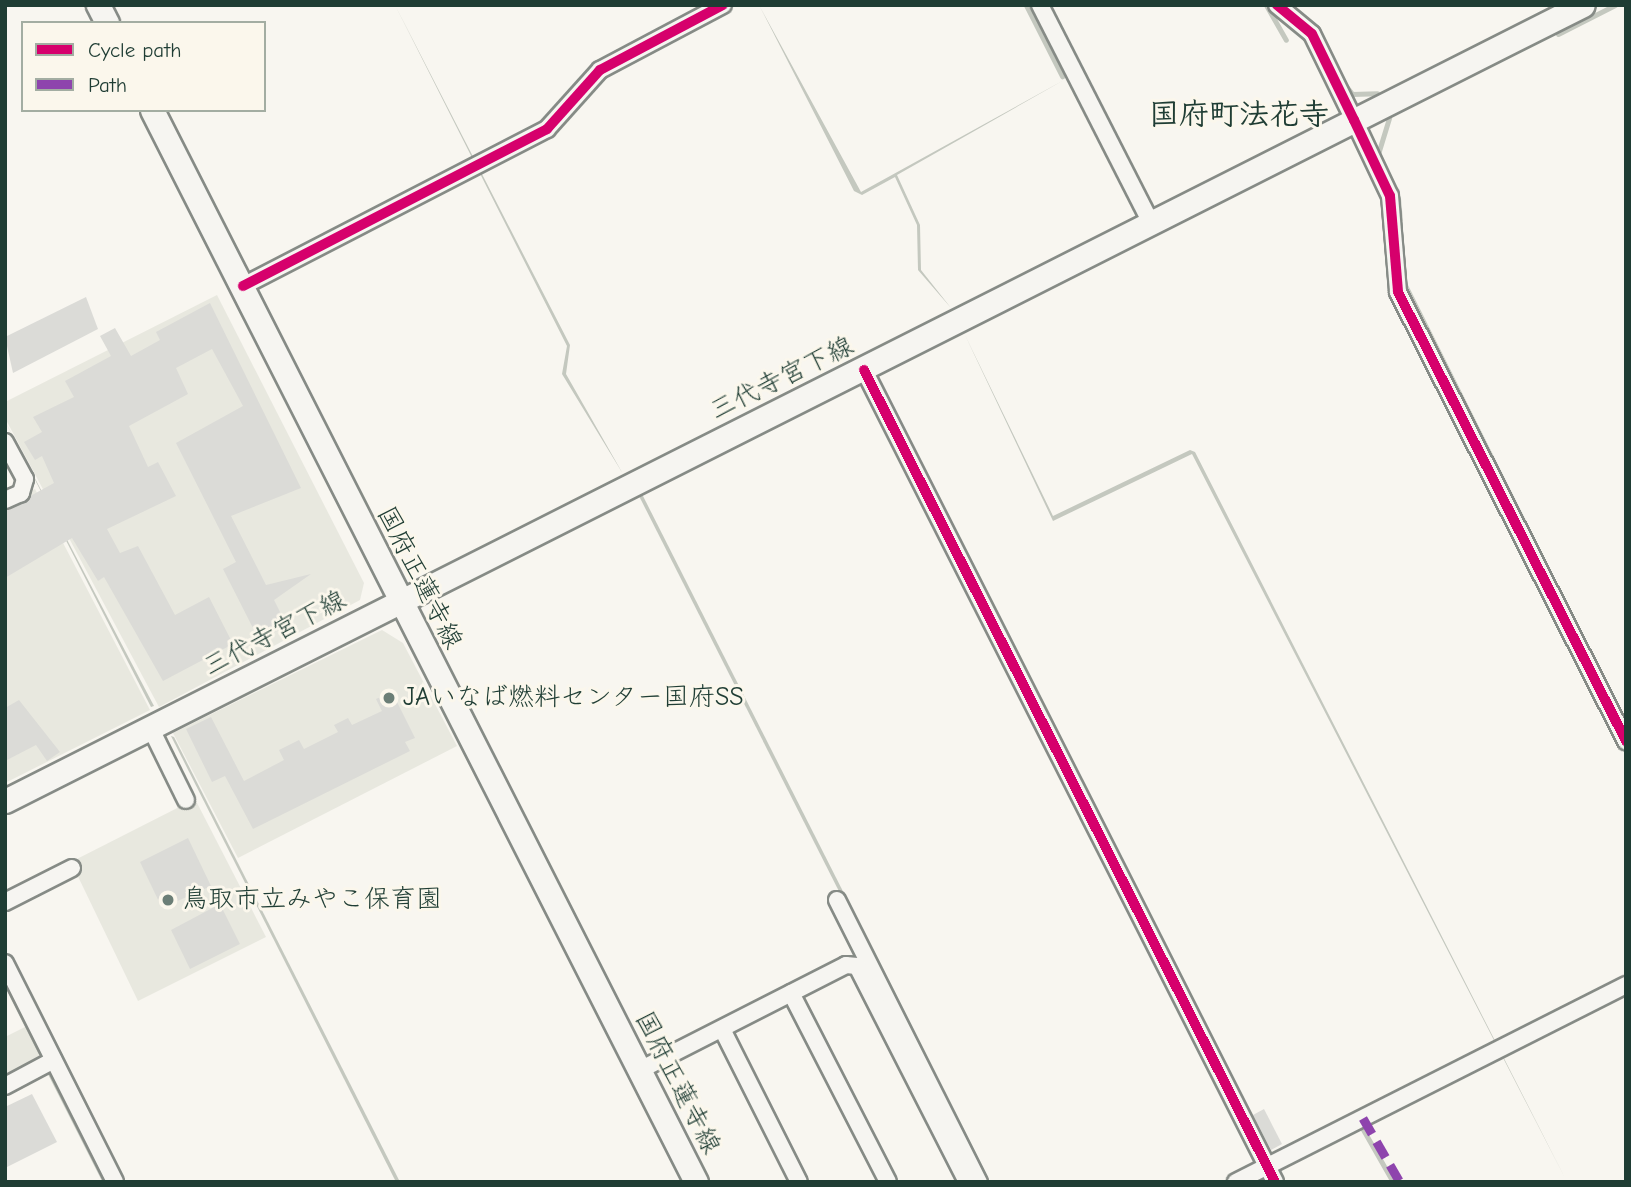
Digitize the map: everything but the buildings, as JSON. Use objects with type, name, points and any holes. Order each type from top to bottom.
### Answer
[{"type":"main road","points":[[98,5],[106,21]]},
{"type":"main road","name":"三代寺宮下線","points":[[5,801],[864,370],[1150,221],[1583,5]]},
{"type":"main road","name":"国府正蓮寺線","points":[[153,112],[696,1182]]},
{"type":"street","points":[[243,286],[547,129],[600,70],[723,5]]},
{"type":"street","points":[[1040,5],[1150,221]]},
{"type":"street","points":[[1277,5],[1312,34],[1354,120],[1390,196],[1398,292],[1626,741]]},
{"type":"street","points":[[864,370],[1275,1182]]},
{"type":"street","points":[[5,442],[24,478],[21,493],[5,500]]},
{"type":"street","points":[[151,729],[186,800]]},
{"type":"street","points":[[5,902],[72,868]]},
{"type":"street","points":[[837,900],[979,1182]]},
{"type":"street","points":[[5,963],[115,1182]]},
{"type":"street","points":[[639,1070],[791,993],[857,966],[967,1182]]},
{"type":"street","points":[[1236,1182],[1626,985]]},
{"type":"street","points":[[791,993],[888,1182]]},
{"type":"street","points":[[722,1029],[799,1182]]},
{"type":"street","points":[[5,1086],[54,1060]]},
{"type":"shaded area","points":[[395,5],[570,345],[566,374],[623,474],[562,374],[567,346]]},
{"type":"shaded area","points":[[759,5],[861,192],[1064,80],[897,175],[920,225],[921,270],[951,308],[918,270],[917,225],[895,177],[862,195],[854,191]]},
{"type":"shaded area","points":[[217,295],[364,583],[360,600],[159,707],[5,418],[5,402]]},
{"type":"shaded area","points":[[964,333],[1053,516],[1190,450],[1195,452],[1567,1182],[1192,454],[1053,521]]},
{"type":"shaded area","points":[[5,421],[154,706],[151,707]]},
{"type":"shaded area","points":[[35,489],[150,710],[5,783],[5,503]]},
{"type":"shaded area","points":[[638,494],[643,496],[990,1182],[986,1182]]},
{"type":"shaded area","points":[[382,630],[403,643],[457,746],[238,858],[173,733]]},
{"type":"shaded area","points":[[171,736],[174,737],[400,1182],[396,1182]]},
{"type":"shaded area","name":"鳥取市立みやこ保育園","points":[[195,799],[266,937],[138,1001],[71,862]]},
{"type":"shaded area","points":[[31,1024],[42,1060],[5,1080],[5,1037]]},
{"type":"waterway","points":[[1026,5],[1062,76]]},
{"type":"waterway","points":[[1266,5],[1286,40]]},
{"type":"waterway","points":[[1558,34],[1615,5]]},
{"type":"waterway","points":[[1295,11],[1318,31]]},
{"type":"waterway","points":[[1342,81],[1352,94],[1377,93]]},
{"type":"waterway","points":[[1378,154],[1389,118]]},
{"type":"waterway","points":[[1398,198],[1400,219]]},
{"type":"waterway","points":[[1403,281],[1549,573]]},
{"type":"waterway","points":[[5,982],[40,1052]]},
{"type":"waterway","points":[[50,1073],[105,1182]]},
{"type":"waterway","points":[[1356,1129],[1361,1126],[1393,1182]]},
{"type":"marked path","points":[[1363,1118],[1400,1182]]},
{"type":"cycle path","points":[[243,286],[547,129],[600,70],[723,5]]},
{"type":"cycle path","points":[[1277,5],[1312,34],[1354,120],[1390,196],[1398,292],[1626,741]]},
{"type":"cycle path","points":[[864,370],[1275,1182]]},
{"type":"place","name":"JAいなば燃料センター国府SS","points":[[389,698]]},
{"type":"place","name":"鳥取市立みやこ保育園","points":[[168,900]]},
{"type":"district","name":"国府町法花寺","points":[[1239,115]]}]
